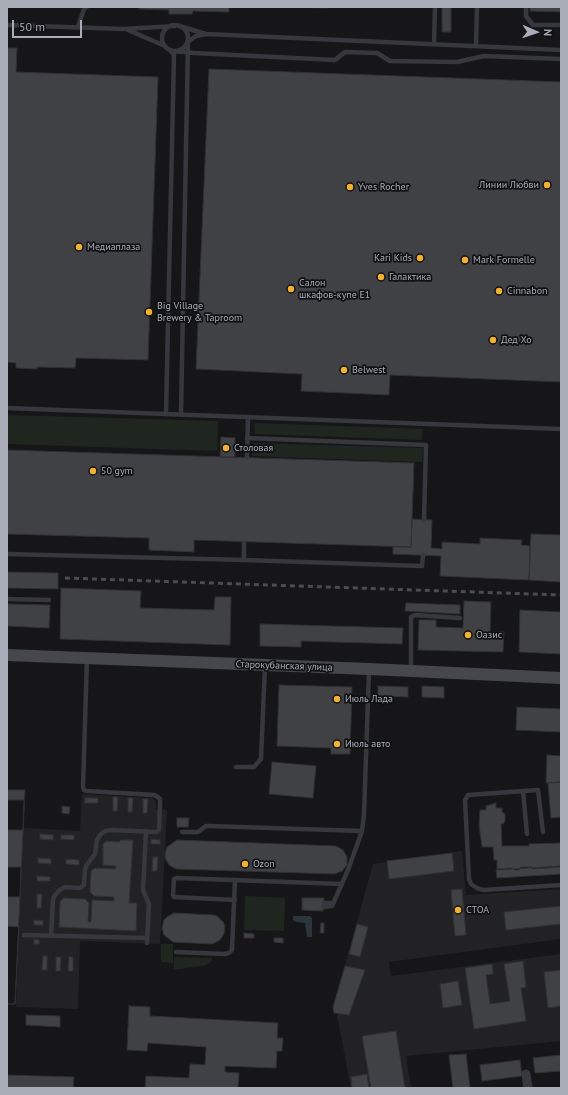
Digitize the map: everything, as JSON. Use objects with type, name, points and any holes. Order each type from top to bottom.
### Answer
[{"type":"street","name":"Старокубанская улица","points":[[7,655],[561,678]]},
{"type":"street","points":[[526,1074],[528,1088]]},
{"type":"lane","points":[[78,28],[84,9],[87,7]]},
{"type":"lane","points":[[434,44],[435,7]]},
{"type":"lane","points":[[476,46],[477,7]]},
{"type":"lane","points":[[526,7],[526,16],[532,25],[561,25]]},
{"type":"lane","points":[[7,25],[124,29],[177,26],[206,34],[561,50]]},
{"type":"lane","points":[[166,413],[174,55],[164,44],[163,35],[167,28],[177,26],[182,28],[187,34],[188,42],[181,414]]},
{"type":"lane","points":[[124,29],[142,35],[170,49],[187,52],[335,60],[345,52],[377,53],[390,62],[457,62],[484,56],[561,59]]},
{"type":"lane","points":[[170,49],[183,49],[188,42],[196,36],[206,34]]},
{"type":"lane","points":[[7,408],[561,429]]},
{"type":"lane","points":[[247,457],[248,418]]},
{"type":"lane","points":[[247,438],[426,445],[424,520]]},
{"type":"lane","points":[[244,542],[244,560]]},
{"type":"lane","points":[[7,554],[422,566],[422,555]]},
{"type":"lane","points":[[7,598],[49,600]]},
{"type":"lane","points":[[412,671],[411,617],[415,615],[460,618]]},
{"type":"lane","points":[[51,936],[54,895],[65,887],[80,888],[84,884],[86,866],[95,854],[97,840],[100,835],[105,831],[111,830],[157,832],[159,830],[160,799],[158,797],[154,795],[84,790],[86,658]]},
{"type":"lane","points":[[236,767],[254,768],[261,759],[265,665]]},
{"type":"lane","points":[[323,905],[330,907],[333,903],[342,884],[362,831],[364,814],[369,669]]},
{"type":"lane","points":[[543,832],[539,792],[536,790],[470,794],[465,797],[469,879],[471,884],[483,890],[561,885]]},
{"type":"lane","points":[[522,791],[527,834]]},
{"type":"lane","points":[[182,832],[198,832],[206,826],[362,831]]},
{"type":"lane","points":[[24,935],[147,941],[149,904],[143,890],[146,832]]},
{"type":"lane","points":[[235,900],[174,898],[173,882],[175,878],[177,878],[342,884]]},
{"type":"lane","points":[[176,952],[229,953],[232,950],[235,880]]},
{"type":"shaded area","points":[[7,415],[218,421],[217,451],[7,444]]},
{"type":"shaded area","points":[[254,423],[423,429],[422,440],[255,434]]},
{"type":"shaded area","points":[[253,443],[423,448],[422,462],[252,456]]},
{"type":"shaded area","points":[[82,794],[152,798],[156,801],[156,809],[167,810],[160,944],[80,941],[78,1009],[16,1007],[23,828],[80,831]]},
{"type":"shaded area","points":[[462,851],[466,895],[561,889],[561,939],[389,962],[391,976],[561,954],[561,1041],[406,1056],[411,1088],[351,1088],[335,1005],[373,864]]},
{"type":"shaded area","points":[[245,896],[285,898],[284,931],[244,930]]},
{"type":"shaded area","points":[[293,916],[310,916],[312,918],[312,937],[307,937],[305,923],[296,922],[293,920]]},
{"type":"shaded area","points":[[161,944],[173,944],[173,963],[161,962]]},
{"type":"shaded area","points":[[174,957],[212,958],[212,961],[206,965],[174,970]]},
{"type":"building","points":[[139,7],[229,7],[229,12],[193,11],[192,14],[169,14],[169,10],[139,9]]},
{"type":"building","points":[[291,7],[328,7],[328,8]]},
{"type":"building","points":[[442,7],[451,7],[451,32],[442,32]]},
{"type":"building","points":[[530,7],[561,7],[561,12],[530,11]]},
{"type":"building","name":"Медиаплаза","points":[[7,48],[17,48],[16,72],[158,77],[148,360],[76,358],[75,368],[37,367],[37,369],[16,368],[16,363],[7,362]]},
{"type":"building","name":"Галактика","points":[[209,69],[561,82],[561,382],[390,375],[389,395],[301,391],[302,374],[196,369]]},
{"type":"building","points":[[221,437],[235,438],[235,457],[220,457]]},
{"type":"building","points":[[7,450],[414,463],[411,547],[194,540],[194,552],[149,550],[149,538],[7,534]]},
{"type":"building","points":[[412,519],[432,520],[431,548],[442,549],[442,542],[480,544],[480,538],[522,540],[521,545],[530,546],[529,580],[440,576],[441,556],[393,554],[393,547],[411,547]]},
{"type":"building","points":[[531,534],[561,535],[561,582],[529,580]]},
{"type":"building","points":[[7,572],[58,573],[58,589],[7,588]]},
{"type":"building","points":[[61,588],[141,591],[140,608],[214,610],[215,597],[231,597],[230,645],[60,639]]},
{"type":"building","points":[[464,601],[491,602],[490,632],[504,632],[503,652],[418,650],[419,620],[436,620],[436,627],[463,628]]},
{"type":"building","points":[[406,603],[460,605],[460,614],[405,611]]},
{"type":"building","points":[[7,604],[50,605],[49,628],[7,626]]},
{"type":"building","points":[[520,610],[561,612],[561,654],[519,652]]},
{"type":"building","points":[[260,624],[403,628],[402,644],[301,641],[301,647],[260,646]]},
{"type":"building","points":[[279,685],[352,687],[350,754],[331,754],[331,748],[277,746]]},
{"type":"building","points":[[378,686],[408,687],[408,697],[378,696]]},
{"type":"building","points":[[422,686],[444,687],[444,698],[422,697]]},
{"type":"building","points":[[517,707],[561,709],[561,732],[516,730]]},
{"type":"building","points":[[547,755],[561,756],[561,782],[546,783]]},
{"type":"building","points":[[272,762],[316,766],[313,798],[269,794]]},
{"type":"building","points":[[561,782],[561,817],[551,818],[548,783]]},
{"type":"building","points":[[7,790],[25,790],[15,1004],[7,1004]]},
{"type":"building","points":[[113,797],[118,797],[117,811],[113,811]]},
{"type":"building","points":[[85,798],[98,798],[98,803],[85,803]]},
{"type":"building","points":[[128,798],[133,798],[132,812],[128,812]]},
{"type":"building","points":[[143,799],[148,799],[147,813],[143,813]]},
{"type":"building","points":[[7,800],[24,800],[23,830],[7,830]]},
{"type":"building","points":[[496,803],[496,808],[502,808],[502,812],[505,814],[505,821],[501,824],[502,846],[529,846],[529,844],[561,843],[561,867],[532,869],[532,867],[521,867],[519,870],[511,868],[497,869],[497,860],[494,860],[493,847],[482,847],[479,825],[480,810],[486,810],[486,806]]},
{"type":"building","points":[[62,806],[70,807],[69,814],[62,813]]},
{"type":"building","points":[[177,818],[189,818],[188,827],[177,827]]},
{"type":"building","points":[[40,834],[53,835],[53,840],[40,839]]},
{"type":"building","points":[[61,835],[74,835],[74,840],[61,839]]},
{"type":"building","points":[[151,839],[160,840],[160,844],[151,844]]},
{"type":"building","points":[[121,840],[133,840],[129,903],[137,903],[136,931],[59,927],[60,902],[63,898],[85,899],[89,903],[88,922],[91,922],[92,900],[114,901],[114,897],[94,896],[90,892],[91,871],[95,868],[115,869],[116,866],[103,865],[103,844],[106,841],[119,842]]},
{"type":"building","points":[[177,840],[336,846],[343,850],[347,857],[347,865],[342,871],[335,874],[176,869],[169,865],[165,858],[165,854],[167,847]]},
{"type":"building","points":[[452,853],[454,871],[389,879],[387,861]]},
{"type":"building","points":[[153,857],[158,857],[157,871],[152,871]]},
{"type":"building","points":[[38,858],[51,859],[51,864],[38,863]]},
{"type":"building","points":[[66,859],[79,860],[79,865],[66,864]]},
{"type":"building","points":[[561,866],[561,874],[497,878],[496,870]]},
{"type":"building","points":[[7,867],[21,867],[20,897],[7,897]]},
{"type":"building","points":[[37,876],[50,877],[50,881],[37,881]]},
{"type":"building","points":[[462,889],[466,935],[455,936],[451,890]]},
{"type":"building","points":[[37,894],[42,894],[41,908],[37,908]]},
{"type":"building","points":[[302,898],[324,898],[323,911],[302,910]]},
{"type":"building","points":[[561,906],[561,924],[506,930],[504,912]]},
{"type":"building","points":[[174,913],[217,916],[225,926],[224,934],[220,940],[212,944],[173,942],[164,935],[162,928],[164,920]]},
{"type":"building","points":[[34,920],[43,921],[43,925],[34,925]]},
{"type":"building","points":[[321,923],[324,923],[324,933],[320,933]]},
{"type":"building","points":[[357,924],[368,927],[360,957],[349,954]]},
{"type":"building","points":[[7,926],[19,927],[15,1004],[7,1004]]},
{"type":"building","points":[[244,933],[254,934],[254,938],[244,938]]},
{"type":"building","points":[[274,938],[283,938],[283,943],[274,942]]},
{"type":"building","points":[[34,939],[39,940],[39,944],[34,944]]},
{"type":"building","points":[[43,956],[47,956],[47,970],[42,970]]},
{"type":"building","points":[[56,957],[61,957],[60,971],[56,971]]},
{"type":"building","points":[[69,957],[73,957],[73,971],[68,971]]},
{"type":"building","points":[[523,961],[526,987],[521,988],[526,1021],[474,1029],[465,968],[492,964],[493,974],[486,975],[490,1004],[510,1001],[504,964]]},
{"type":"building","points":[[345,966],[365,970],[349,1015],[334,1013],[333,1007]]},
{"type":"building","points":[[561,970],[561,1006],[548,1008],[544,972]]},
{"type":"building","points":[[458,981],[462,1005],[443,1008],[440,984]]},
{"type":"building","points":[[129,1006],[150,1007],[150,1016],[278,1023],[277,1038],[283,1038],[282,1051],[277,1051],[276,1068],[225,1066],[225,1072],[239,1073],[238,1088],[145,1088],[146,1076],[189,1078],[190,1064],[205,1065],[206,1047],[148,1043],[147,1051],[127,1050]]},
{"type":"building","points":[[26,1015],[60,1016],[60,1027],[26,1025]]},
{"type":"building","points":[[396,1031],[405,1088],[371,1088],[362,1036]]},
{"type":"building","points":[[466,1054],[470,1088],[453,1088],[449,1055]]},
{"type":"building","points":[[561,1055],[561,1071],[535,1073],[533,1058]]},
{"type":"building","points":[[520,1060],[522,1076],[482,1081],[480,1065]]},
{"type":"building","points":[[367,1074],[369,1088],[352,1088],[351,1077]]},
{"type":"building","points":[[7,1075],[74,1077],[73,1088],[7,1088]]},
{"type":"railway","points":[[65,578],[561,595]]},
{"type":"place","name":"Линии Любви","points":[[547,185]]},
{"type":"place","name":"Yves Rocher","points":[[350,187]]},
{"type":"place","name":"Медиаплаза","points":[[79,247]]},
{"type":"place","name":"Kari Kids","points":[[420,258]]},
{"type":"place","name":"Mark Formelle","points":[[465,260]]},
{"type":"place","name":"Галактика","points":[[381,277]]},
{"type":"place","name":"Салон шкафов-купе Е1","points":[[291,289]]},
{"type":"place","name":"Cinnabon","points":[[499,291]]},
{"type":"place","name":"Big Village Brewery & Taproom","points":[[149,312]]},
{"type":"place","name":"Дед Хо","points":[[493,340]]},
{"type":"place","name":"Belwest","points":[[344,370]]},
{"type":"place","name":"Столовая","points":[[226,448]]},
{"type":"place","name":"50 gym","points":[[93,471]]},
{"type":"place","name":"Оазис","points":[[468,635]]},
{"type":"place","name":"Июль Лада","points":[[337,699]]},
{"type":"place","name":"Июль авто","points":[[337,744]]},
{"type":"place","name":"Ozon","points":[[245,864]]},
{"type":"place","name":"СТОА","points":[[458,910]]}]
